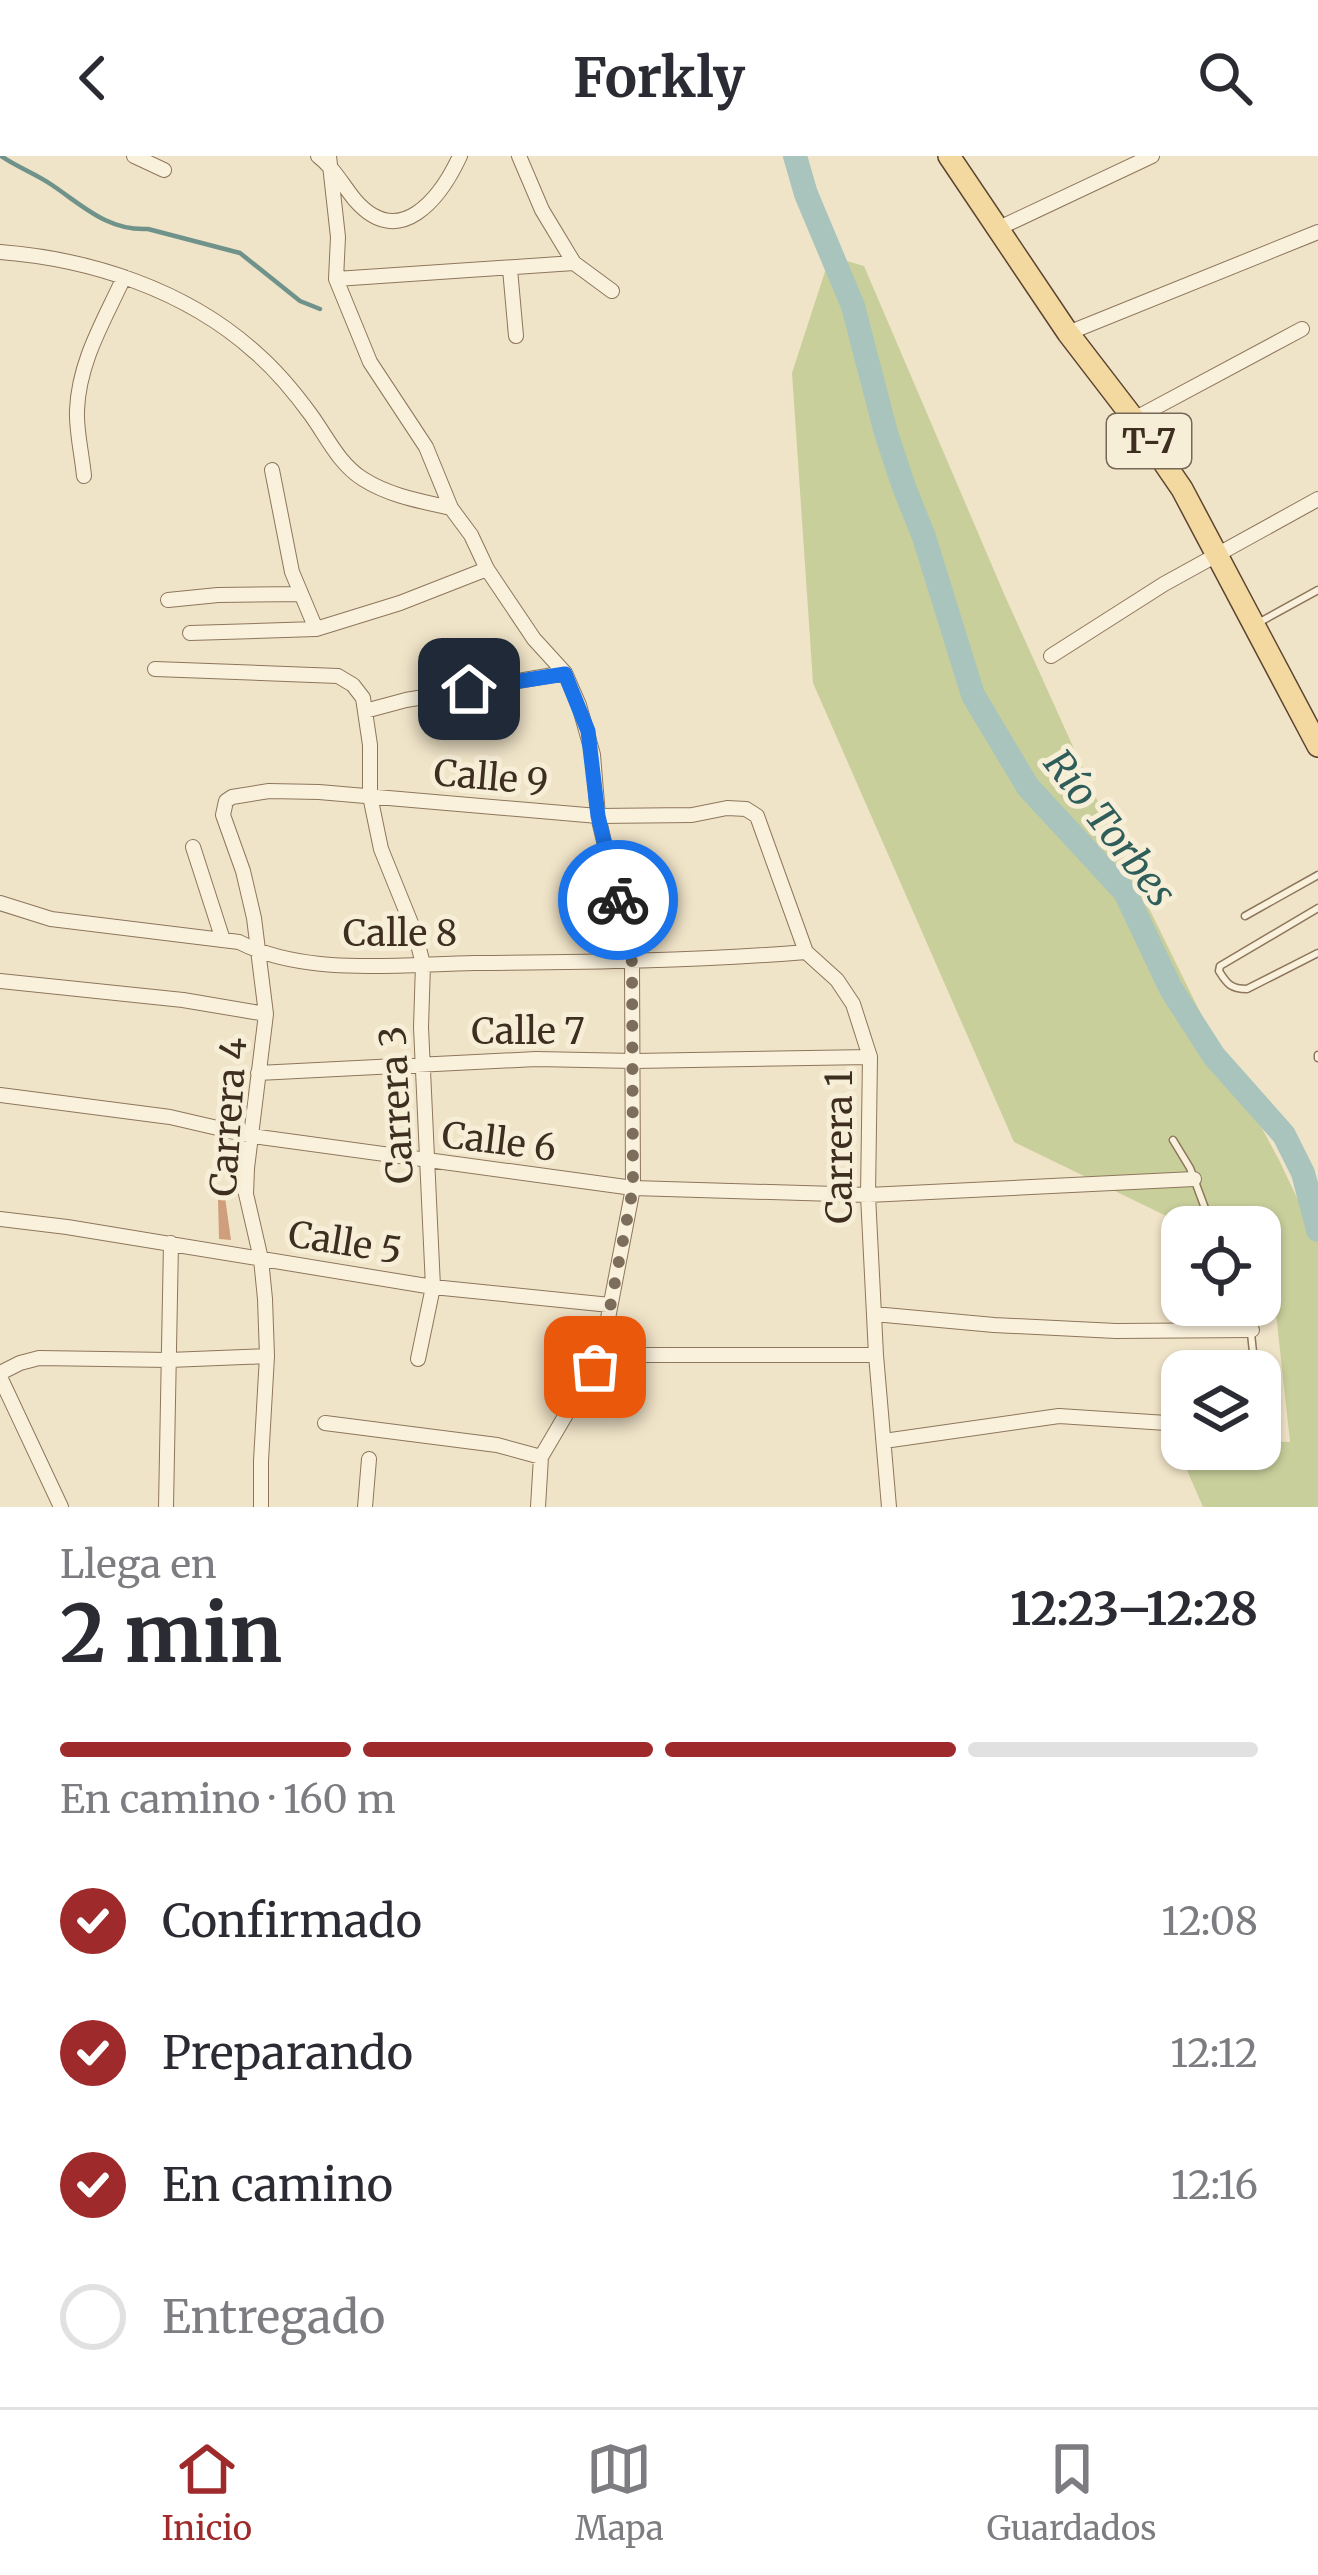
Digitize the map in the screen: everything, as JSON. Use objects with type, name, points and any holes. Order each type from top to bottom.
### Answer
[{"type":"main road","name":"T-7","points":[[954,157],[997,230],[1182,489],[1318,746]]},
{"type":"street","points":[[134,156],[164,170]]},
{"type":"street","points":[[326,159],[373,218],[393,221],[410,219],[426,208],[460,156]]},
{"type":"street","points":[[519,156],[542,210],[574,263],[612,291]]},
{"type":"street","points":[[997,230],[1152,156]]},
{"type":"street","points":[[326,159],[338,237],[336,279],[370,362],[426,447],[451,508],[487,569],[534,639],[565,674],[588,731],[598,816],[632,962],[633,1188],[601,1355],[541,1457],[538,1507]]},
{"type":"street","points":[[1068,333],[1318,232]]},
{"type":"street","points":[[0,252],[89,265],[185,304],[255,351],[359,477],[393,495],[451,508]]},
{"type":"street","points":[[336,279],[574,263]]},
{"type":"street","points":[[510,269],[516,336]]},
{"type":"street","points":[[84,476],[77,414],[83,371],[124,277]]},
{"type":"street","points":[[1134,419],[1302,329]]},
{"type":"street","points":[[272,470],[292,572],[316,629]]},
{"type":"street","points":[[1052,656],[1217,554],[1318,499]]},
{"type":"street","points":[[190,633],[316,629],[487,569]]},
{"type":"street","points":[[169,600],[301,594]]},
{"type":"street","points":[[155,669],[338,676],[363,698],[365,712],[406,700],[565,674]]},
{"type":"street","name":"Carrera 3","points":[[365,712],[370,796],[381,849],[423,964],[422,1063],[433,1287],[418,1359]]},
{"type":"street","name":"Calle 9","points":[[224,807],[232,796],[269,791],[598,816],[692,814],[727,808],[746,809],[757,816]]},
{"type":"street","name":"Carrera 4","points":[[224,807],[260,953],[266,1014],[246,1193],[261,1259],[267,1356],[262,1507]]},
{"type":"street","name":"Carrera 1","points":[[757,816],[806,952],[853,1004],[870,1057],[868,1195],[875,1355],[890,1507]]},
{"type":"street","points":[[193,848],[223,940]]},
{"type":"street","name":"Calle 8","points":[[0,903],[51,919],[239,942],[284,958],[374,967],[632,962],[806,952]]},
{"type":"street","points":[[0,981],[183,1000],[266,1014]]},
{"type":"street","name":"Calle 7","points":[[258,1073],[536,1059],[870,1057]]},
{"type":"street","name":"Calle 6","points":[[0,1095],[170,1117],[252,1136],[633,1188],[868,1195],[1193,1179]]},
{"type":"street","name":"Calle 5","points":[[0,1219],[433,1287],[610,1305]]},
{"type":"street","points":[[166,1507],[171,1243]]},
{"type":"street","points":[[874,1314],[1117,1331],[1252,1330]]},
{"type":"street","points":[[601,1355],[875,1355]]},
{"type":"street","points":[[61,1507],[0,1375],[39,1358],[267,1356]]},
{"type":"street","points":[[884,1441],[1059,1416],[1161,1423]]},
{"type":"street","points":[[325,1423],[497,1445],[541,1457]]},
{"type":"street","points":[[365,1507],[369,1460]]},
{"type":"lane","points":[[1255,624],[1318,590]]},
{"type":"lane","points":[[1245,916],[1318,875]]},
{"type":"lane","points":[[1318,908],[1220,965],[1219,971],[1234,989],[1247,989],[1318,952]]},
{"type":"lane","points":[[1173,1140],[1204,1206]]},
{"type":"lane","points":[[1252,1326],[1254,1350]]},
{"type":"green space","points":[[830,256],[864,266],[1112,833],[1318,1242],[1318,1507],[1203,1507],[1187,1470],[1281,1470],[1281,1442],[1290,1442],[1277,1326],[1281,1326],[1281,1206],[1161,1206],[1161,1213],[1014,1142],[813,683],[792,373]]},
{"type":"building","points":[[225,1197],[231,1240],[219,1239],[218,1198]]},
{"type":"waterway","points":[[1,156],[120,226],[240,253],[300,301],[320,309]]},
{"type":"waterway","name":"Río Torbes","points":[[795,156],[853,306],[886,433],[973,695],[1028,787],[1125,892],[1171,989],[1214,1056],[1284,1135],[1303,1173],[1318,1230]]},
{"type":"way so far","points":[[595,1367],[633,1188],[632,962],[618,900]]},
{"type":"route","points":[[469,689],[565,674],[588,731],[598,816],[618,900]]}]
